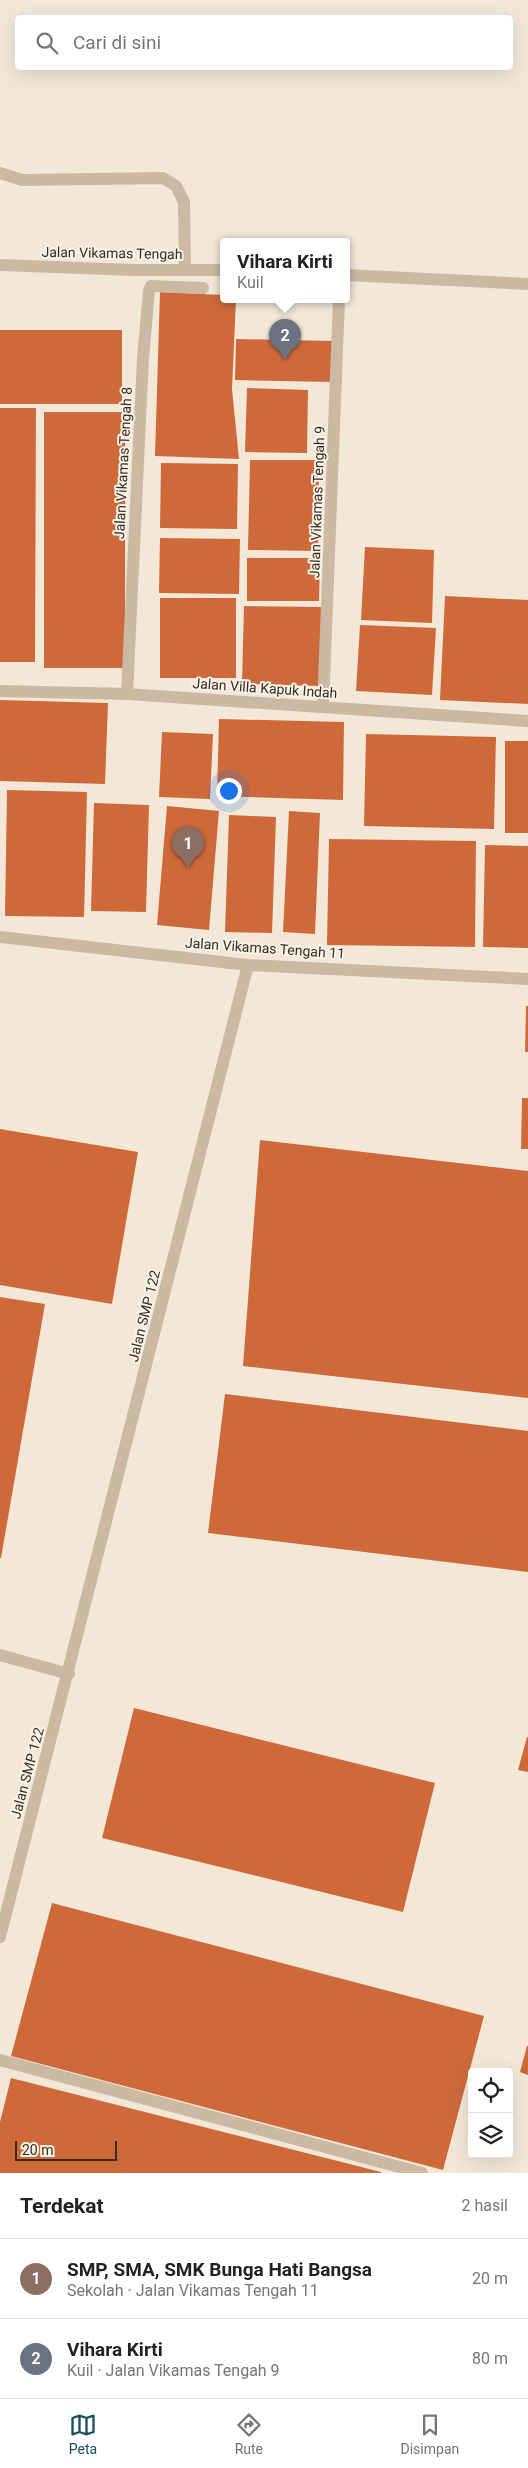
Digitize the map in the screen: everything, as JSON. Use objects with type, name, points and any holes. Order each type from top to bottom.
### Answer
[{"type":"street","points":[[0,174],[22,180],[163,178],[176,186],[184,202],[185,269]]},
{"type":"street","name":"Jalan Vikamas Tengah","points":[[0,265],[134,270],[220,270]]},
{"type":"street","points":[[350,275],[528,284]]},
{"type":"street","name":"Jalan Vikamas Tengah 8","points":[[127,694],[143,358],[149,291],[151,286],[203,288]]},
{"type":"street","name":"Jalan Vikamas Tengah 9","points":[[323,707],[339,303]]},
{"type":"street","name":"Jalan Villa Kapuk Indah","points":[[0,691],[127,694],[528,722]]},
{"type":"street","name":"Jalan Vikamas Tengah 11","points":[[0,937],[248,965],[528,979]]},
{"type":"street","name":"Jalan SMP 122","points":[[0,1937],[69,1674],[248,965]]},
{"type":"street","points":[[0,1655],[69,1674]]},
{"type":"street","points":[[0,2060],[422,2173]]},
{"type":"building","points":[[160,292],[220,295],[220,303],[236,303],[232,389],[239,459],[155,456]]},
{"type":"building","points":[[0,330],[122,330],[122,404],[0,404]]},
{"type":"building","points":[[236,339],[334,341],[333,382],[235,380]]},
{"type":"building","points":[[247,388],[308,390],[307,453],[245,452]]},
{"type":"building","points":[[0,408],[36,408],[35,662],[0,662]]},
{"type":"building","points":[[44,412],[125,412],[125,668],[44,668]]},
{"type":"building","points":[[250,460],[319,460],[318,551],[248,550]]},
{"type":"building","points":[[161,463],[238,464],[237,529],[160,528]]},
{"type":"building","points":[[160,538],[240,539],[239,594],[159,593]]},
{"type":"building","points":[[365,547],[434,550],[432,623],[361,620]]},
{"type":"building","points":[[247,558],[320,558],[319,601],[247,601]]},
{"type":"building","points":[[445,596],[528,600],[528,704],[440,700]]},
{"type":"building","points":[[160,598],[236,598],[236,678],[160,678]]},
{"type":"building","points":[[244,606],[322,607],[320,686],[242,684]]},
{"type":"building","points":[[360,625],[436,628],[432,695],[356,691]]},
{"type":"building","points":[[0,700],[108,703],[105,784],[0,781]]},
{"type":"building","points":[[219,719],[344,722],[343,800],[217,796]]},
{"type":"building","points":[[162,732],[213,734],[210,799],[159,797]]},
{"type":"building","points":[[366,734],[496,737],[494,829],[364,826]]},
{"type":"building","points":[[505,741],[528,741],[528,833],[505,833]]},
{"type":"building","points":[[7,790],[87,792],[84,917],[5,916]]},
{"type":"building","points":[[94,803],[149,805],[146,912],[91,911]]},
{"type":"building","points":[[167,806],[219,811],[209,930],[157,925]]},
{"type":"building","points":[[289,811],[320,813],[315,934],[283,932]]},
{"type":"building","points":[[229,815],[276,817],[272,933],[225,932]]},
{"type":"building","points":[[329,839],[476,841],[475,947],[327,945]]},
{"type":"building","points":[[485,845],[528,846],[528,948],[483,947]]},
{"type":"building","points":[[526,1006],[528,1006],[528,1052],[525,1052]]},
{"type":"building","points":[[522,1098],[528,1098],[528,1149],[521,1149]]},
{"type":"building","points":[[0,1129],[138,1152],[112,1304],[0,1285]]},
{"type":"building","points":[[260,1140],[528,1171],[528,1398],[243,1366]]},
{"type":"building","points":[[0,1297],[45,1304],[1,1558],[0,1558]]},
{"type":"building","points":[[225,1394],[528,1431],[528,1572],[208,1533]]},
{"type":"building","points":[[134,1708],[435,1783],[403,1912],[102,1838]]},
{"type":"building","points":[[528,1737],[528,1772],[518,1770]]},
{"type":"building","points":[[52,1903],[484,2016],[470,2068],[468,2068],[468,2076],[443,2170],[11,2056]]},
{"type":"building","points":[[528,2046],[528,2075],[520,2072]]},
{"type":"building","points":[[11,2078],[381,2173],[0,2173],[0,2122]]},
{"type":"place","name":"Vihara Kirti","points":[[285,360]]},
{"type":"place","name":"SMP, SMA, SMK Bunga Hati Bangsa","points":[[188,868]]}]
